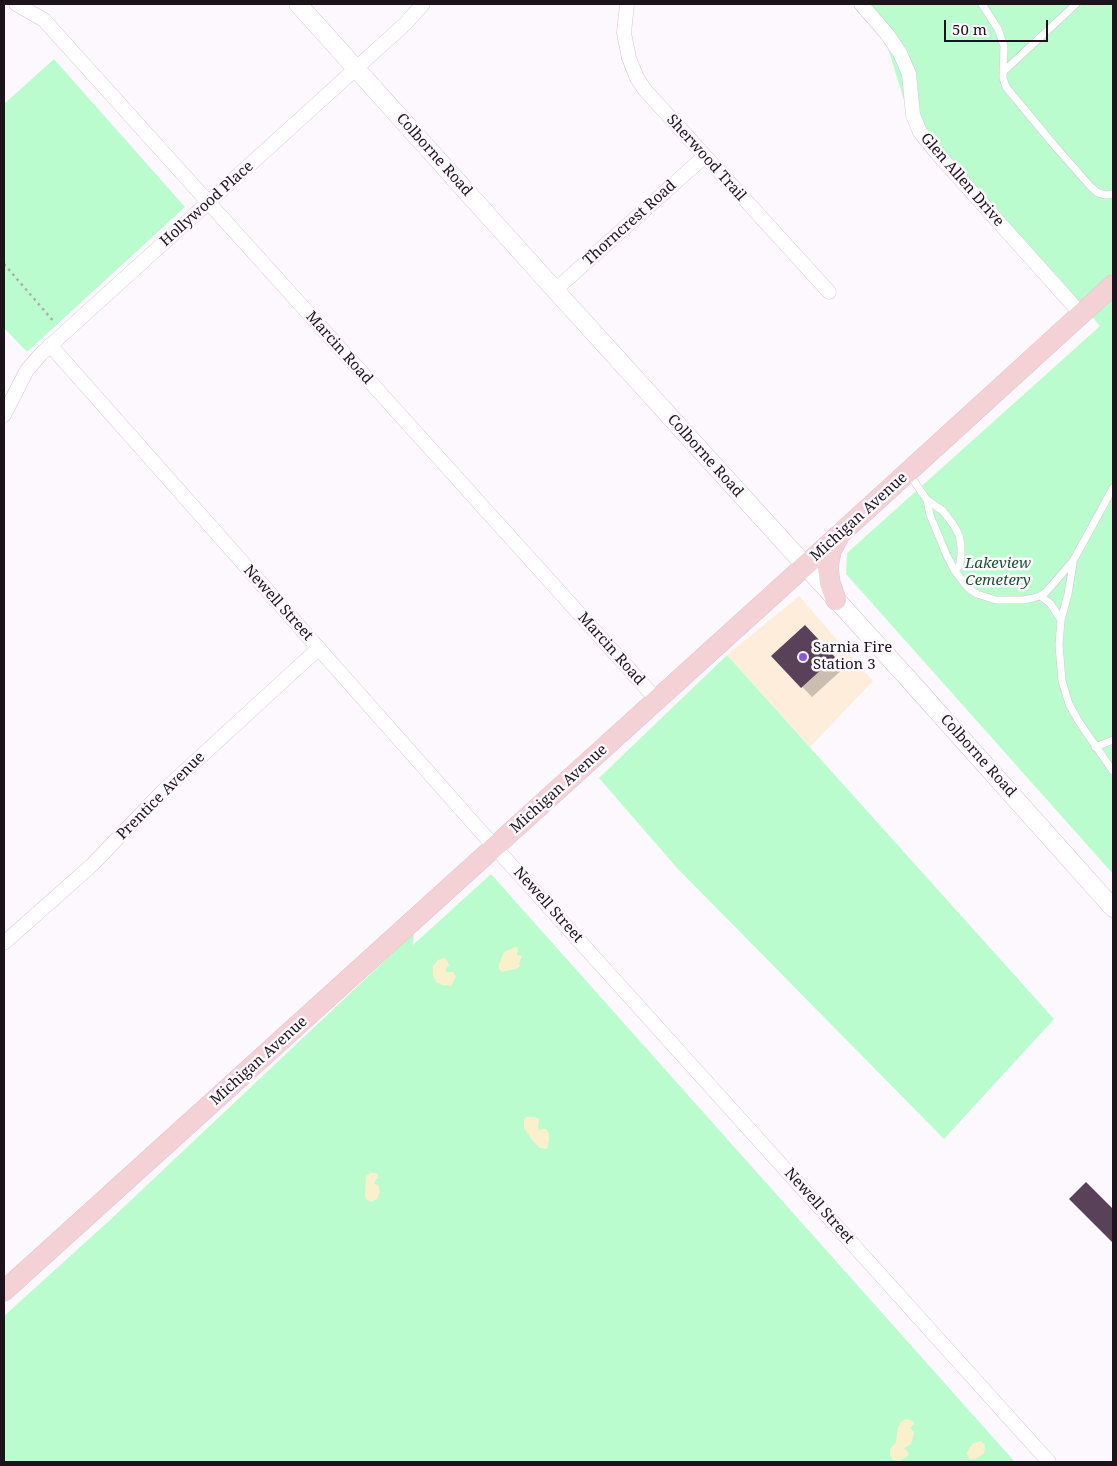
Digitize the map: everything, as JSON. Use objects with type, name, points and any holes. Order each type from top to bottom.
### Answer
[{"type":"main road","name":"Michigan Avenue","points":[[4,1291],[908,473],[1113,285]]},
{"type":"main road","points":[[836,600],[830,583],[828,567],[831,551],[840,534]]},
{"type":"street","name":"Marcin Road","points":[[16,4],[44,20],[657,700]]},
{"type":"street","name":"Colborne Road","points":[[298,4],[912,682],[1113,908]]},
{"type":"street","name":"Hollywood Place","points":[[4,415],[28,370],[50,345],[405,24],[423,4]]},
{"type":"street","name":"Sherwood Trail","points":[[626,4],[624,33],[629,58],[637,78],[645,90],[829,292]]},
{"type":"street","name":"Glen Allen Drive","points":[[861,4],[888,34],[900,53],[909,74],[915,123],[923,136],[1081,314]]},
{"type":"street","name":"Thorncrest Road","points":[[555,290],[705,156]]},
{"type":"street","name":"Newell Street","points":[[50,345],[495,847],[1049,1462]]},
{"type":"street","name":"Prentice Avenue","points":[[4,943],[92,866],[162,792],[318,648]]},
{"type":"lane","points":[[982,4],[998,29],[1004,46],[1003,78],[1006,87],[1091,187],[1106,195],[1113,194]]},
{"type":"lane","points":[[1004,70],[1076,4]]},
{"type":"lane","points":[[908,473],[927,500],[943,511],[953,524],[961,546],[960,564],[955,571]]},
{"type":"lane","points":[[927,500],[930,515],[947,556],[955,571],[968,588],[977,594],[996,600],[1023,600],[1040,596],[1073,561],[1113,488]]},
{"type":"lane","points":[[1073,561],[1068,594],[1061,620],[1059,645],[1062,681],[1069,704],[1079,722],[1113,771]]},
{"type":"lane","points":[[1040,596],[1050,604],[1061,620]]},
{"type":"lane","points":[[1095,746],[1113,740]]},
{"type":"path","points":[[4,264],[64,333]]},
{"type":"shaded area","points":[[799,596],[873,681],[810,747],[727,655]]},
{"type":"green space","name":"Lakeview Cemetery","points":[[853,4],[1113,4],[1113,874],[846,574],[847,553],[1100,326],[1060,279],[942,159],[908,113],[885,39]]},
{"type":"green space","points":[[54,59],[185,207],[27,352],[4,328],[4,104]]},
{"type":"green space","points":[[727,655],[1054,1019],[944,1139],[677,868],[599,778]]},
{"type":"green space","points":[[491,874],[1015,1462],[4,1462],[4,1316],[111,1219],[414,933],[413,945]]},
{"type":"sand","points":[[515,947],[518,948],[517,955],[522,956],[520,966],[502,972],[499,969],[499,964],[504,952]]},
{"type":"sand","points":[[444,958],[449,966],[446,968],[446,972],[453,972],[456,976],[451,986],[436,982],[433,975],[433,966],[438,960]]},
{"type":"sand","points":[[526,1117],[539,1119],[539,1130],[546,1129],[549,1134],[547,1149],[540,1148],[524,1128]]},
{"type":"sand","points":[[370,1173],[378,1175],[378,1179],[376,1179],[374,1184],[378,1185],[380,1192],[377,1199],[371,1202],[365,1196],[366,1176]]},
{"type":"sand","points":[[907,1419],[913,1421],[914,1424],[910,1428],[914,1432],[912,1441],[910,1445],[904,1448],[909,1453],[907,1457],[899,1461],[893,1460],[890,1455],[890,1449],[896,1442],[898,1427],[902,1421]]},
{"type":"sand","points":[[981,1441],[985,1445],[984,1453],[976,1459],[969,1459],[967,1453],[970,1447],[974,1443]]},
{"type":"building","name":"Sarnia Fire Station 3","points":[[805,625],[835,657],[801,688],[771,656]]},
{"type":"building","points":[[1086,1182],[1113,1209],[1113,1243],[1069,1199]]},
{"type":"place","name":"Sarnia Fire Station 3","points":[[803,657]]}]
